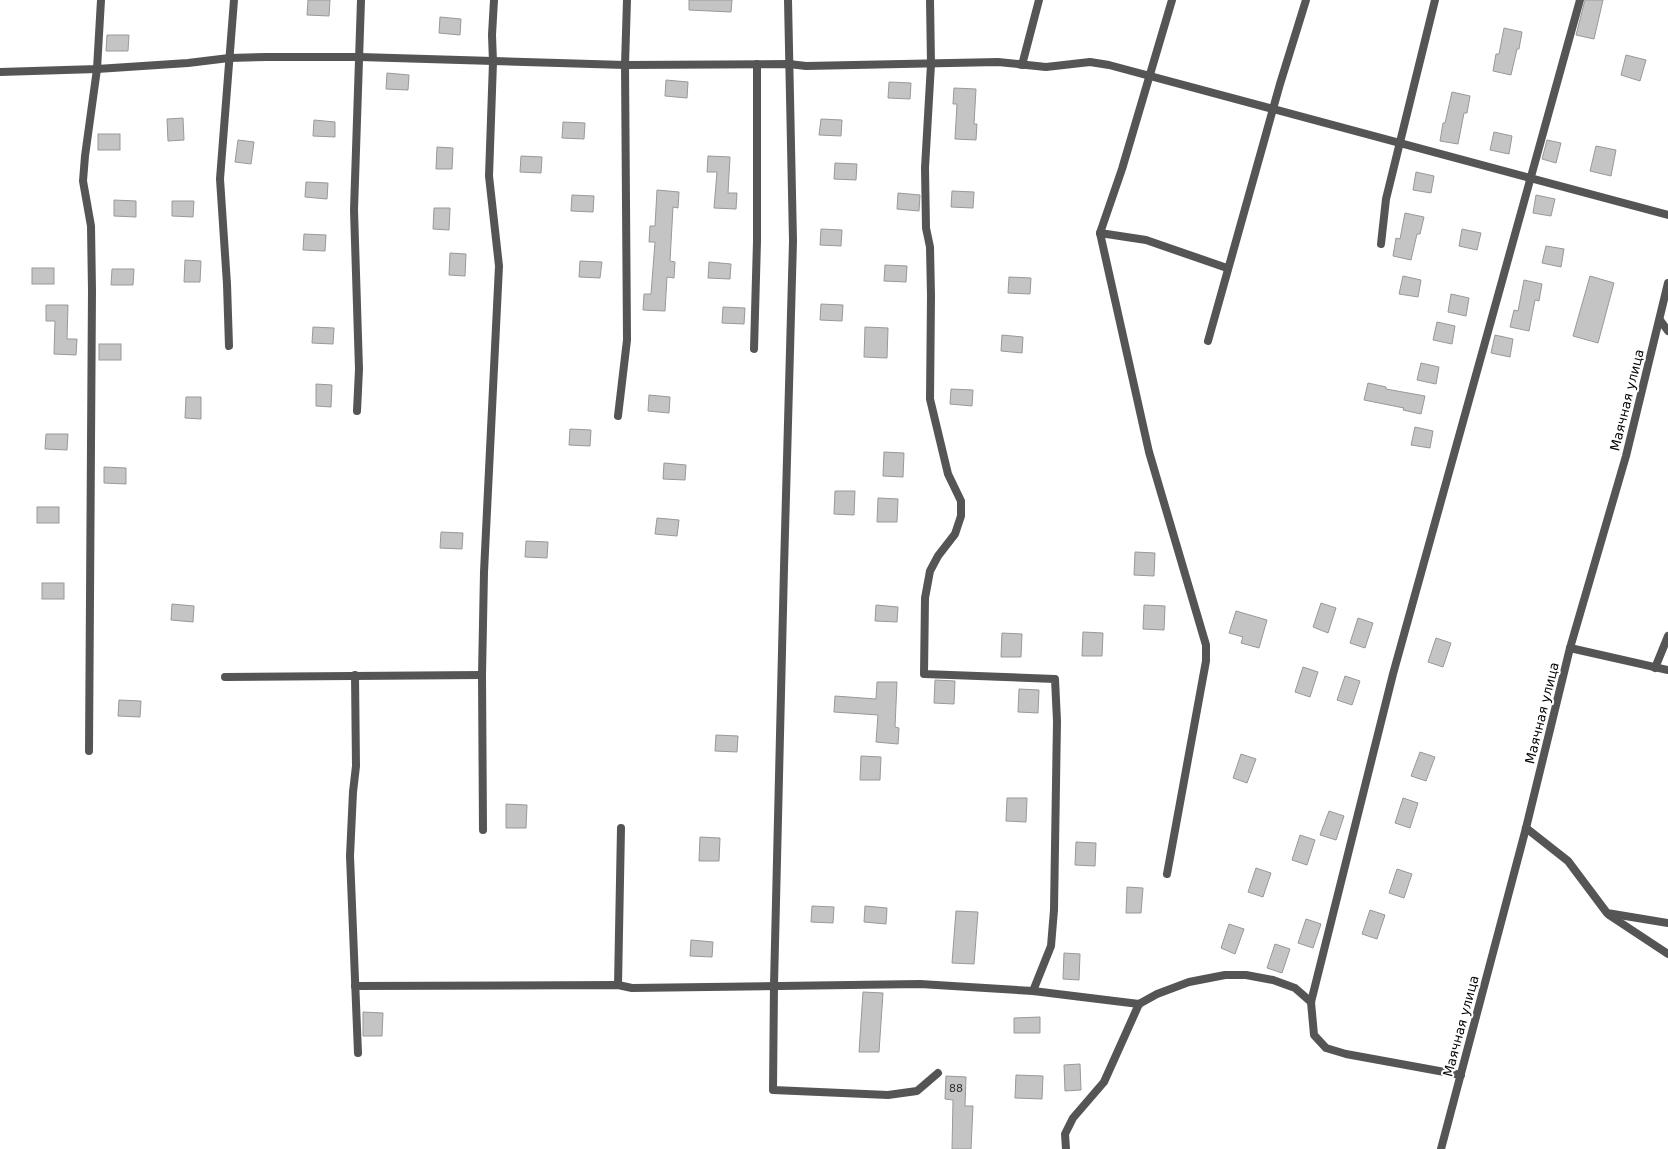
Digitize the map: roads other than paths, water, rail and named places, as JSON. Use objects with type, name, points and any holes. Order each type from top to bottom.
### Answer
[{"type":"street","points":[[89,751],[92,290],[91,226],[83,181],[84,156],[97,69],[101,0]]},
{"type":"street","points":[[229,346],[227,284],[220,178],[234,0]]},
{"type":"street","points":[[357,411],[359,369],[354,210],[361,0]]},
{"type":"street","points":[[483,830],[482,675],[484,572],[499,266],[489,176],[494,0]]},
{"type":"street","points":[[618,416],[627,340],[625,64],[627,0]]},
{"type":"street","points":[[788,0],[793,241],[784,560],[773,1090],[888,1095],[917,1091],[938,1073]]},
{"type":"street","points":[[930,0],[931,64],[925,168],[926,228],[930,247],[930,399],[948,474],[961,501],[961,516],[955,534],[938,556],[930,571],[925,598],[924,674],[1055,679],[1057,721],[1054,910],[1051,946],[1033,991]]},
{"type":"street","points":[[1022,65],[1039,0]]},
{"type":"street","points":[[1167,874],[1206,661],[1206,645],[1149,452],[1100,233],[1122,169],[1172,0]]},
{"type":"street","points":[[1208,340],[1227,268],[1306,0]]},
{"type":"street","points":[[1381,244],[1386,199],[1435,0]]},
{"type":"street","points":[[1460,1075],[1346,1054],[1326,1048],[1314,1035],[1311,1002],[1393,674],[1580,0]]},
{"type":"street","points":[[0,72],[97,69],[188,63],[229,58],[360,57],[493,62],[789,64],[806,66],[998,62],[1046,67],[1090,62],[1109,65],[1400,142],[1668,215]]},
{"type":"street","points":[[754,349],[757,241],[757,64]]},
{"type":"street","points":[[1100,233],[1146,240],[1227,268]]},
{"type":"street","name":"Маячная улица","points":[[1442,1149],[1460,1075],[1526,828],[1570,648],[1626,456],[1668,283]]},
{"type":"street","points":[[1660,320],[1668,331]]},
{"type":"street","points":[[1655,668],[1668,636]]},
{"type":"street","points":[[1570,648],[1668,670]]},
{"type":"street","points":[[225,677],[482,675]]},
{"type":"street","points":[[355,676],[356,766],[353,792],[350,856],[358,1053]]},
{"type":"street","points":[[618,984],[621,828]]},
{"type":"street","points":[[1526,828],[1568,861],[1607,913],[1668,954]]},
{"type":"street","points":[[1607,913],[1668,923]]},
{"type":"street","points":[[355,986],[618,984],[632,988],[920,984],[1033,991],[1139,1004],[1158,994],[1189,982],[1225,975],[1246,975],[1273,980],[1294,988],[1311,1002]]},
{"type":"street","points":[[1066,1149],[1066,1134],[1073,1118],[1104,1082],[1139,1004]]}]
